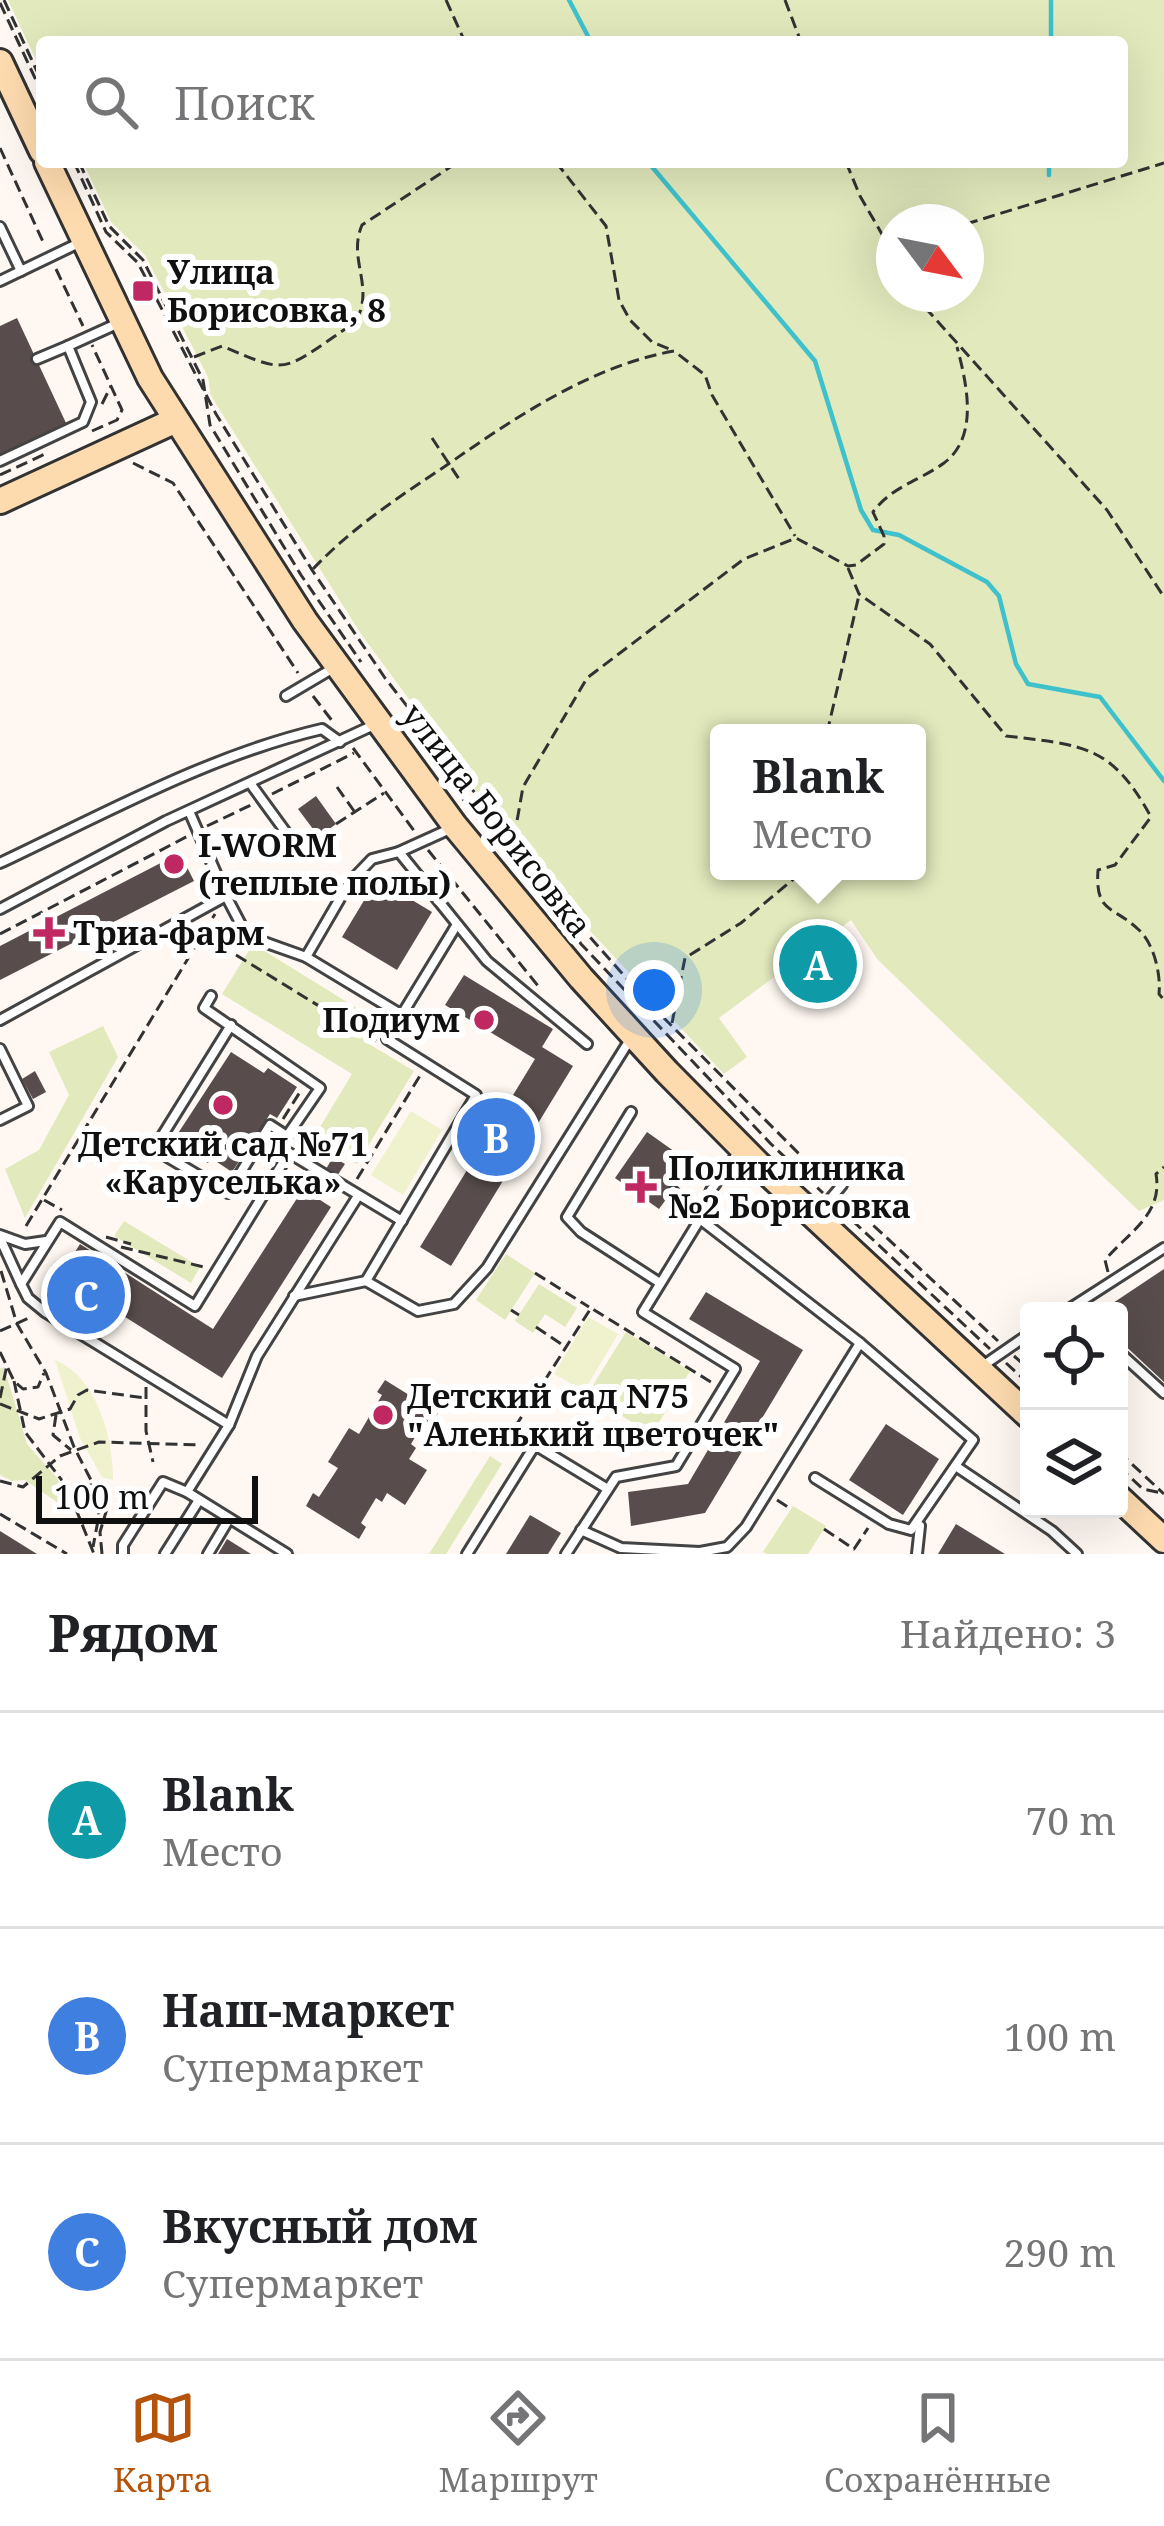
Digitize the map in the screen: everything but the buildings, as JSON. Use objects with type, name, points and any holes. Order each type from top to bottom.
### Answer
[{"type":"street","points":[[0,62],[36,138]]},
{"type":"street","name":"улица Борисовка","points":[[50,168],[122,321],[176,420],[337,666],[455,826],[632,1036],[742,1148],[831,1198],[994,1358],[1025,1410]]},
{"type":"street","points":[[0,500],[176,420]]},
{"type":"street","points":[[1128,1506],[1164,1540]]},
{"type":"lane","points":[[0,226],[21,271]]},
{"type":"lane","points":[[0,281],[84,241]]},
{"type":"lane","points":[[37,358],[122,321]]},
{"type":"lane","points":[[0,461],[83,422],[91,402],[68,346]]},
{"type":"lane","points":[[286,696],[337,666]]},
{"type":"lane","points":[[0,909],[189,811],[378,723]]},
{"type":"lane","points":[[0,863],[284,737],[322,729],[343,741]]},
{"type":"lane","points":[[250,783],[302,853]]},
{"type":"lane","points":[[189,811],[247,937],[306,957],[402,1015]]},
{"type":"lane","points":[[306,957],[350,883],[372,859],[455,826]]},
{"type":"lane","points":[[399,852],[487,961],[587,1044]]},
{"type":"lane","points":[[0,1020],[226,896]]},
{"type":"lane","points":[[366,1281],[476,1095],[387,1039],[456,926]]},
{"type":"lane","points":[[212,996],[204,1008],[231,1025],[320,1088],[287,1136],[270,1125],[228,1193],[154,1149],[231,1025]]},
{"type":"lane","points":[[294,1296],[366,1281],[418,1311],[454,1304],[487,1268],[632,1036]]},
{"type":"lane","points":[[0,1049],[28,1106],[0,1120]]},
{"type":"lane","points":[[631,1112],[567,1217],[581,1232],[661,1283]]},
{"type":"lane","points":[[566,1554],[616,1477],[676,1466],[735,1369],[644,1312],[700,1220],[711,1190],[742,1148]]},
{"type":"lane","points":[[22,1284],[60,1222],[195,1306],[289,1154],[402,1221]]},
{"type":"lane","points":[[673,1191],[700,1220],[971,1436],[969,1450],[911,1530],[876,1516],[815,1478]]},
{"type":"lane","points":[[187,1492],[229,1425],[257,1356],[354,1193]]},
{"type":"lane","points":[[0,1236],[39,1309],[229,1425]]},
{"type":"lane","points":[[0,1236],[25,1244],[48,1241]]},
{"type":"lane","points":[[1083,1302],[1164,1249]]},
{"type":"lane","points":[[994,1358],[1020,1340]]},
{"type":"lane","points":[[581,1530],[620,1548],[700,1552],[727,1546],[746,1527],[860,1343]]},
{"type":"lane","points":[[1128,1360],[1164,1393]]},
{"type":"lane","points":[[467,1554],[535,1445],[606,1488]]},
{"type":"lane","points":[[957,1467],[1052,1531],[1077,1554]]},
{"type":"lane","points":[[123,1554],[123,1545],[163,1482],[287,1554]]},
{"type":"lane","points":[[165,1554],[199,1500]]},
{"type":"lane","points":[[208,1554],[230,1519]]},
{"type":"lane","points":[[917,1554],[920,1522]]},
{"type":"path","points":[[446,0],[462,36]]},
{"type":"path","points":[[785,0],[799,36]]},
{"type":"path","points":[[2,2],[36,70]]},
{"type":"path","points":[[2,2],[36,80]]},
{"type":"path","points":[[0,148],[122,410],[117,420],[88,433]]},
{"type":"path","points":[[984,219],[1164,164]]},
{"type":"path","points":[[79,168],[106,232],[138,263],[206,395],[312,570],[386,678],[505,835],[572,917],[831,1198],[994,1358],[1020,1377]]},
{"type":"path","points":[[190,359],[222,346],[276,366],[293,366],[345,329],[361,309],[356,240],[362,225],[449,168]]},
{"type":"path","points":[[561,168],[606,226],[619,300],[630,320],[652,342],[674,351],[705,375],[796,538],[848,566],[884,544],[873,512],[882,499],[942,464],[962,445],[967,387],[957,347]]},
{"type":"path","points":[[848,168],[876,221]]},
{"type":"path","points":[[928,312],[1107,510],[1164,597]]},
{"type":"path","points":[[312,570],[343,538],[508,422],[608,372],[674,351]]},
{"type":"path","points":[[206,395],[210,424],[301,575],[363,665]]},
{"type":"path","points":[[432,438],[460,482]]},
{"type":"path","points":[[0,476],[49,452]]},
{"type":"path","points":[[131,462],[173,483],[343,741],[542,991],[536,1001]]},
{"type":"path","points":[[505,835],[517,821],[523,787],[587,678],[744,559],[796,538]]},
{"type":"path","points":[[848,566],[860,594],[930,644],[1006,736],[1072,743],[1110,760],[1137,790],[1151,817],[1115,865],[1098,870],[1097,889],[1106,910],[1140,930],[1160,977],[1159,994],[1164,1000]]},
{"type":"path","points":[[829,724],[860,594]]},
{"type":"path","points":[[421,745],[482,824],[505,835]]},
{"type":"path","points":[[0,934],[356,752]]},
{"type":"path","points":[[337,787],[355,812]]},
{"type":"path","points":[[336,824],[386,793]]},
{"type":"path","points":[[672,1026],[685,958],[741,923],[792,880]]},
{"type":"path","points":[[26,1226],[226,896]]},
{"type":"path","points":[[572,917],[576,936],[611,977],[770,1144],[994,1358],[1020,1367]]},
{"type":"path","points":[[236,955],[386,1047]]},
{"type":"path","points":[[354,1193],[427,1064]]},
{"type":"path","points":[[287,1136],[280,1122],[305,1084]]},
{"type":"path","points":[[381,1140],[390,1144]]},
{"type":"path","points":[[306,1164],[320,1141]]},
{"type":"path","points":[[1112,1282],[1105,1260],[1154,1209],[1159,1193],[1156,1174],[1164,1167]]},
{"type":"path","points":[[43,1199],[75,1218]]},
{"type":"path","points":[[43,1199],[60,1222]]},
{"type":"path","points":[[106,1237],[200,1267],[221,1264]]},
{"type":"path","points":[[101,1248],[143,1250]]},
{"type":"path","points":[[0,1268],[17,1324],[44,1370],[74,1451],[94,1486],[99,1515],[96,1552]]},
{"type":"path","points":[[536,1274],[722,1389]]},
{"type":"path","points":[[515,1426],[591,1307]]},
{"type":"path","points":[[0,1331],[34,1316],[39,1309]]},
{"type":"path","points":[[511,1310],[519,1315]]},
{"type":"path","points":[[536,1328],[566,1347]]},
{"type":"path","points":[[0,1352],[14,1381],[25,1432],[71,1498],[96,1552]]},
{"type":"path","points":[[7,1365],[0,1401],[39,1419],[70,1408],[87,1390],[145,1398]]},
{"type":"path","points":[[14,1381],[23,1389],[35,1389],[44,1370]]},
{"type":"path","points":[[148,1376],[145,1398],[153,1462]]},
{"type":"path","points":[[59,1413],[53,1435],[74,1451]]},
{"type":"path","points":[[0,1481],[23,1487],[48,1464],[99,1442],[190,1443],[214,1450]]},
{"type":"path","points":[[1128,1460],[1164,1493]]},
{"type":"path","points":[[1128,1475],[1143,1489],[1164,1493]]},
{"type":"path","points":[[71,1498],[80,1485],[94,1486]]},
{"type":"path","points":[[774,1498],[791,1509]]},
{"type":"path","points":[[96,1552],[109,1502]]},
{"type":"path","points":[[0,1514],[67,1554]]},
{"type":"path","points":[[824,1529],[854,1549],[876,1516]]},
{"type":"green space","points":[[8,0],[1164,0],[1164,1200],[1139,1211],[878,960],[851,920],[719,1018],[747,1057],[724,1074],[578,918],[575,906],[522,839],[506,831],[361,634],[211,396],[208,377],[145,255],[111,222],[86,168],[1128,168],[1128,36],[36,36],[36,60]]},
{"type":"green space","points":[[253,944],[381,1023],[369,1044],[414,1071],[357,1164],[314,1137],[352,1074],[222,994]]},
{"type":"green space","points":[[103,1026],[118,1057],[25,1218],[5,1169],[39,1150],[69,1095],[49,1052]]},
{"type":"green space","points":[[411,1111],[442,1130],[403,1195],[371,1175]]},
{"type":"green space","points":[[124,1221],[200,1267],[191,1283],[114,1236]]},
{"type":"green space","points":[[506,1254],[535,1273],[505,1320],[476,1300]]},
{"type":"green space","points":[[539,1284],[577,1308],[565,1327],[545,1314],[533,1333],[515,1321]]},
{"type":"green space","points":[[588,1317],[618,1334],[584,1391],[554,1374]]},
{"type":"green space","points":[[626,1332],[690,1371],[652,1434],[587,1395]]},
{"type":"green space","points":[[55,1360],[70,1368],[92,1394],[106,1428],[113,1480],[102,1477],[80,1438]]},
{"type":"green space","points":[[4,1367],[27,1444],[57,1478],[74,1514],[25,1480],[0,1475],[0,1369]]},
{"type":"green space","points":[[490,1456],[502,1464],[446,1554],[429,1554]]},
{"type":"green space","points":[[793,1506],[826,1526],[808,1554],[763,1552]]},
{"type":"waterway","points":[[569,0],[588,36]]},
{"type":"waterway","points":[[1051,0],[1051,36]]},
{"type":"waterway","points":[[653,168],[815,361],[861,510],[873,530],[899,535],[987,582],[999,596],[1016,664],[1028,684],[1100,697],[1164,781]]},
{"type":"waterway","points":[[1049,168],[1049,175]]},
{"type":"place","name":"Улица Борисовка, 8","points":[[143,291]]},
{"type":"place","name":"I-WORM (теплые полы)","points":[[174,864]]},
{"type":"place","name":"Триа-фарм","points":[[49,933]]},
{"type":"place","name":"Blank","points":[[818,964]]},
{"type":"place","name":"Подиум","points":[[484,1020]]},
{"type":"place","name":"Детский сад №71 «Каруселька»","points":[[223,1105]]},
{"type":"place","name":"Наш-маркет","points":[[496,1137]]},
{"type":"place","name":"Поликлиника №2 Борисовка","points":[[641,1187]]},
{"type":"place","name":"Вкусный дом","points":[[86,1295]]},
{"type":"place","name":"Детский сад N75 \"Аленький цветочек\"","points":[[383,1415]]}]
